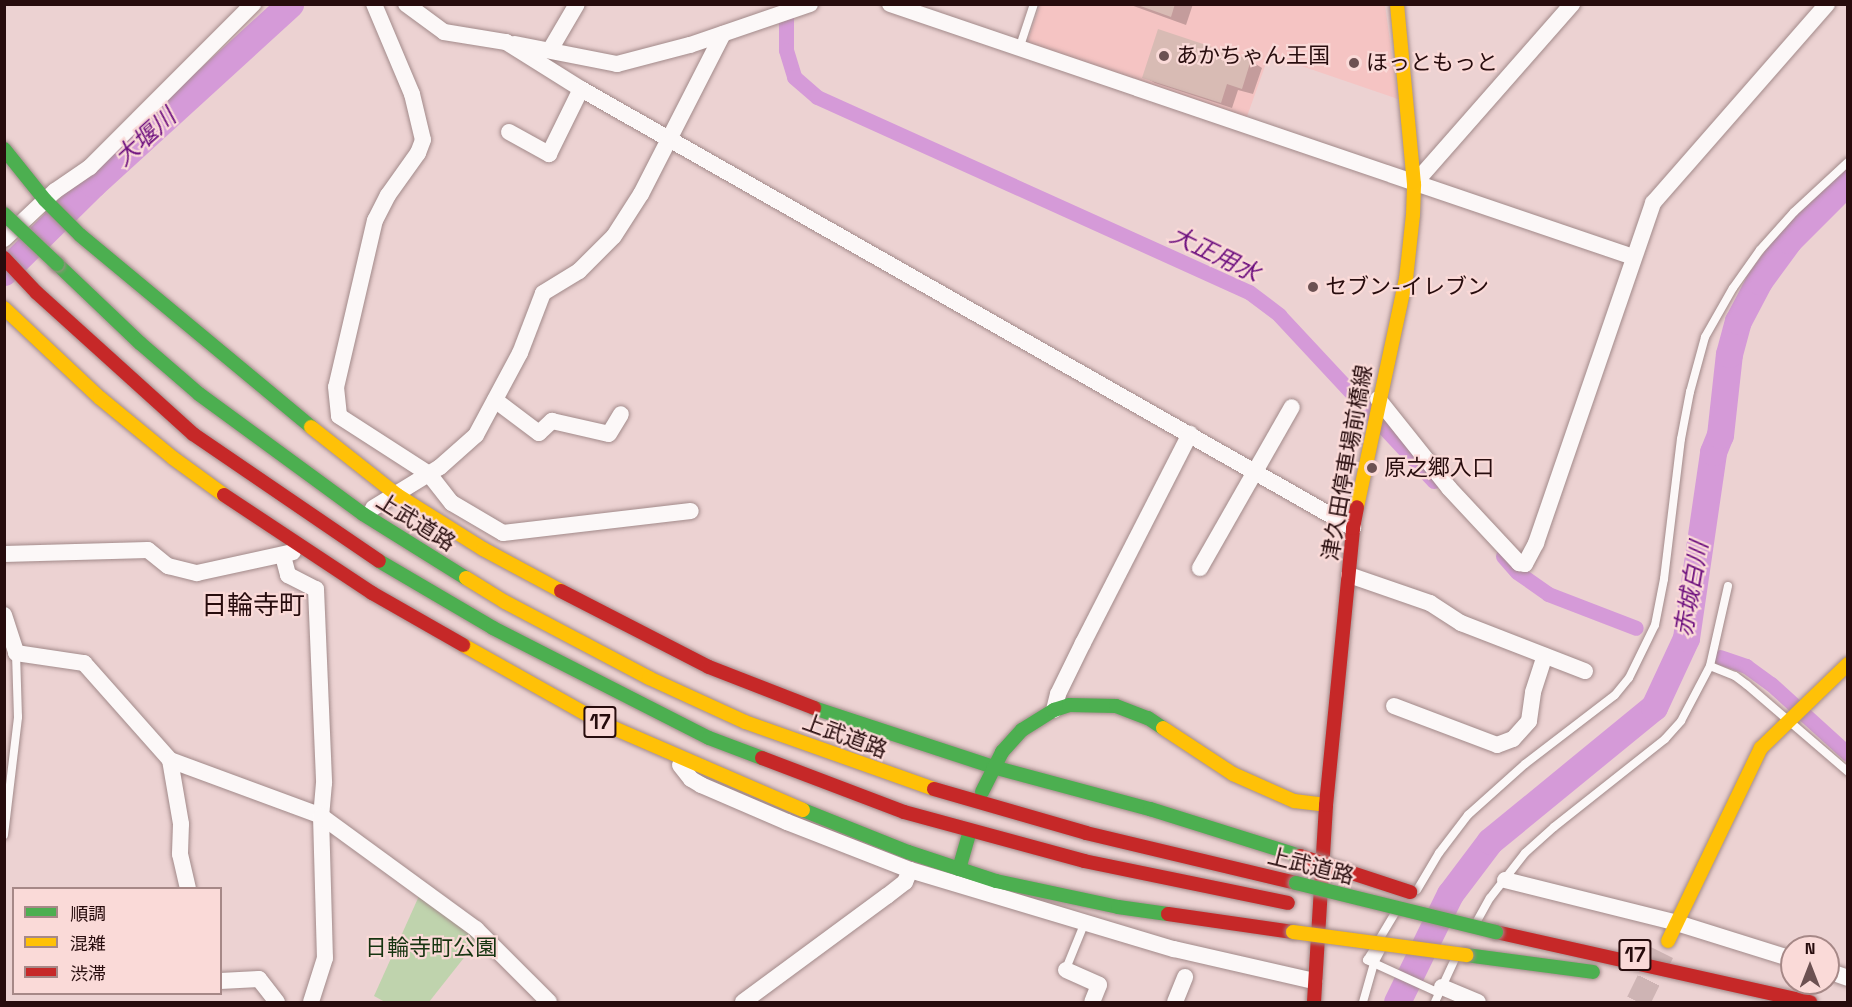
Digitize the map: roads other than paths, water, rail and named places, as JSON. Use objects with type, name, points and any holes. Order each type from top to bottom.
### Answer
[{"type":"main road","name":"津久田停車場前橋線","points":[[1314,1002],[1326,805],[1353,528],[1378,401],[1406,279],[1414,184],[1397,4]]},
{"type":"main road","points":[[4,149],[48,202],[76,230],[168,310],[397,495],[483,549],[654,641],[706,674],[993,767],[1150,809],[1429,898]]},
{"type":"main road","name":"上武道路","points":[[4,214],[140,344],[198,394],[363,514],[505,602],[649,678],[746,722],[944,793],[1086,833],[1496,932],[1810,1002]]},
{"type":"main road","name":"上武道路","points":[[4,258],[37,292],[193,434],[360,550],[493,628],[709,738],[904,812],[1084,861],[1333,913]]},
{"type":"main road","name":"17","points":[[4,308],[100,398],[173,459],[302,549],[461,645],[602,723],[793,806],[959,869],[1074,900],[1293,932],[1466,945],[1651,981]]},
{"type":"main road","points":[[1668,941],[1761,748],[1848,664]]},
{"type":"main road","points":[[982,792],[1002,752],[1022,730],[1054,710],[1084,704],[1116,706],[1131,710],[1164,726],[1217,764],[1250,783],[1294,801],[1326,805]]},
{"type":"main road","points":[[959,869],[969,834]]},
{"type":"main road","name":"17","points":[[1472,910],[1776,994]]},
{"type":"main road","points":[[1378,922],[1401,927]]},
{"type":"main road","name":"17","points":[[1466,945],[1607,973]]},
{"type":"street","points":[[4,239],[90,167],[253,4]]},
{"type":"street","points":[[374,4],[412,94],[423,140],[418,153],[388,195],[375,220],[336,387],[339,416],[429,474],[452,502],[503,533],[691,511]]},
{"type":"street","points":[[406,4],[444,32],[617,64],[723,34],[803,7]]},
{"type":"street","points":[[550,50],[577,4]]},
{"type":"street","points":[[890,4],[1633,257]]},
{"type":"street","points":[[1414,184],[1572,4]]},
{"type":"street","points":[[1378,401],[1449,488],[1519,564],[1525,564],[1536,543],[1653,203],[1827,4]]},
{"type":"street","points":[[373,508],[429,474],[476,435],[520,353],[543,293],[579,271],[614,236],[671,140],[723,34]]},
{"type":"street","points":[[506,42],[581,89],[1353,528]]},
{"type":"street","points":[[509,132],[549,154],[581,89]]},
{"type":"street","points":[[495,400],[539,433],[552,421],[609,434],[621,414]]},
{"type":"street","points":[[1200,568],[1292,407]]},
{"type":"street","points":[[1054,710],[1058,694],[1083,643],[1190,434]]},
{"type":"street","points":[[4,554],[148,550],[168,566],[197,573],[283,556],[302,549],[330,531]]},
{"type":"street","points":[[283,556],[288,575],[316,589],[324,783],[321,816],[325,958],[311,1002]]},
{"type":"street","points":[[1349,575],[1430,603],[1461,623],[1585,671]]},
{"type":"street","points":[[4,615],[16,653],[84,663],[170,760],[321,816],[476,929],[549,1002]]},
{"type":"street","points":[[1394,706],[1497,745],[1513,739],[1529,721],[1533,692],[1545,656]]},
{"type":"street","points":[[682,730],[671,754],[691,779],[787,822],[910,870],[1221,961],[1314,981]]},
{"type":"street","points":[[170,760],[181,824],[180,854],[188,887]]},
{"type":"street","points":[[743,1002],[905,882],[910,870]]},
{"type":"street","points":[[1505,880],[1677,923],[1780,954]]},
{"type":"street","points":[[1065,972],[1099,985],[1092,1002]]},
{"type":"street","points":[[1175,1002],[1185,977]]},
{"type":"street","points":[[222,981],[259,979],[277,1002]]},
{"type":"street","points":[[1437,993],[1478,1002]]},
{"type":"lane","points":[[1019,49],[1034,4]]},
{"type":"lane","points":[[1363,1002],[1376,964],[1439,853],[1468,815],[1522,766],[1615,695],[1629,678],[1655,626],[1670,534],[1681,439],[1690,392],[1705,337],[1733,288],[1760,250],[1794,212],[1848,162]]},
{"type":"lane","points":[[1323,854],[1413,883],[1367,960],[1437,993],[1466,945],[1490,898],[1525,853],[1554,827],[1665,739],[1681,721],[1710,666],[1728,586]]},
{"type":"lane","points":[[4,835],[18,717],[16,653]]},
{"type":"lane","points":[[1710,666],[1736,676],[1790,718],[1848,772]]},
{"type":"lane","points":[[1065,972],[1085,922]]},
{"type":"waterway","name":"大堰川","points":[[4,272],[93,184],[290,4]]},
{"type":"waterway","name":"大正用水","points":[[786,4],[786,50],[794,77],[817,97],[1249,292],[1279,315],[1434,481]]},
{"type":"waterway","name":"赤城白川","points":[[1397,1002],[1450,894],[1490,841],[1654,707],[1686,638],[1713,452],[1720,435],[1729,354],[1738,321],[1759,281],[1789,240],[1848,181]]},
{"type":"waterway","name":"大正用水","points":[[1503,556],[1517,572],[1548,594],[1636,628]]},
{"type":"waterway","name":"大正用水","points":[[1720,657],[1746,666],[1771,684],[1848,754]]},
{"type":"tunnel","points":[[1638,1002],[1662,953]]},
{"type":"place","name":"あかちゃん王国","points":[[1164,56]]},
{"type":"place","name":"ほっともっと","points":[[1354,63]]},
{"type":"place","name":"セブン-イレブン","points":[[1313,287]]},
{"type":"place","name":"原之郷入口","points":[[1372,468]]},
{"type":"district","name":"日輪寺町","points":[[253,606]]},
{"type":"park label","name":"日輪寺町公園","points":[[431,948]]}]
